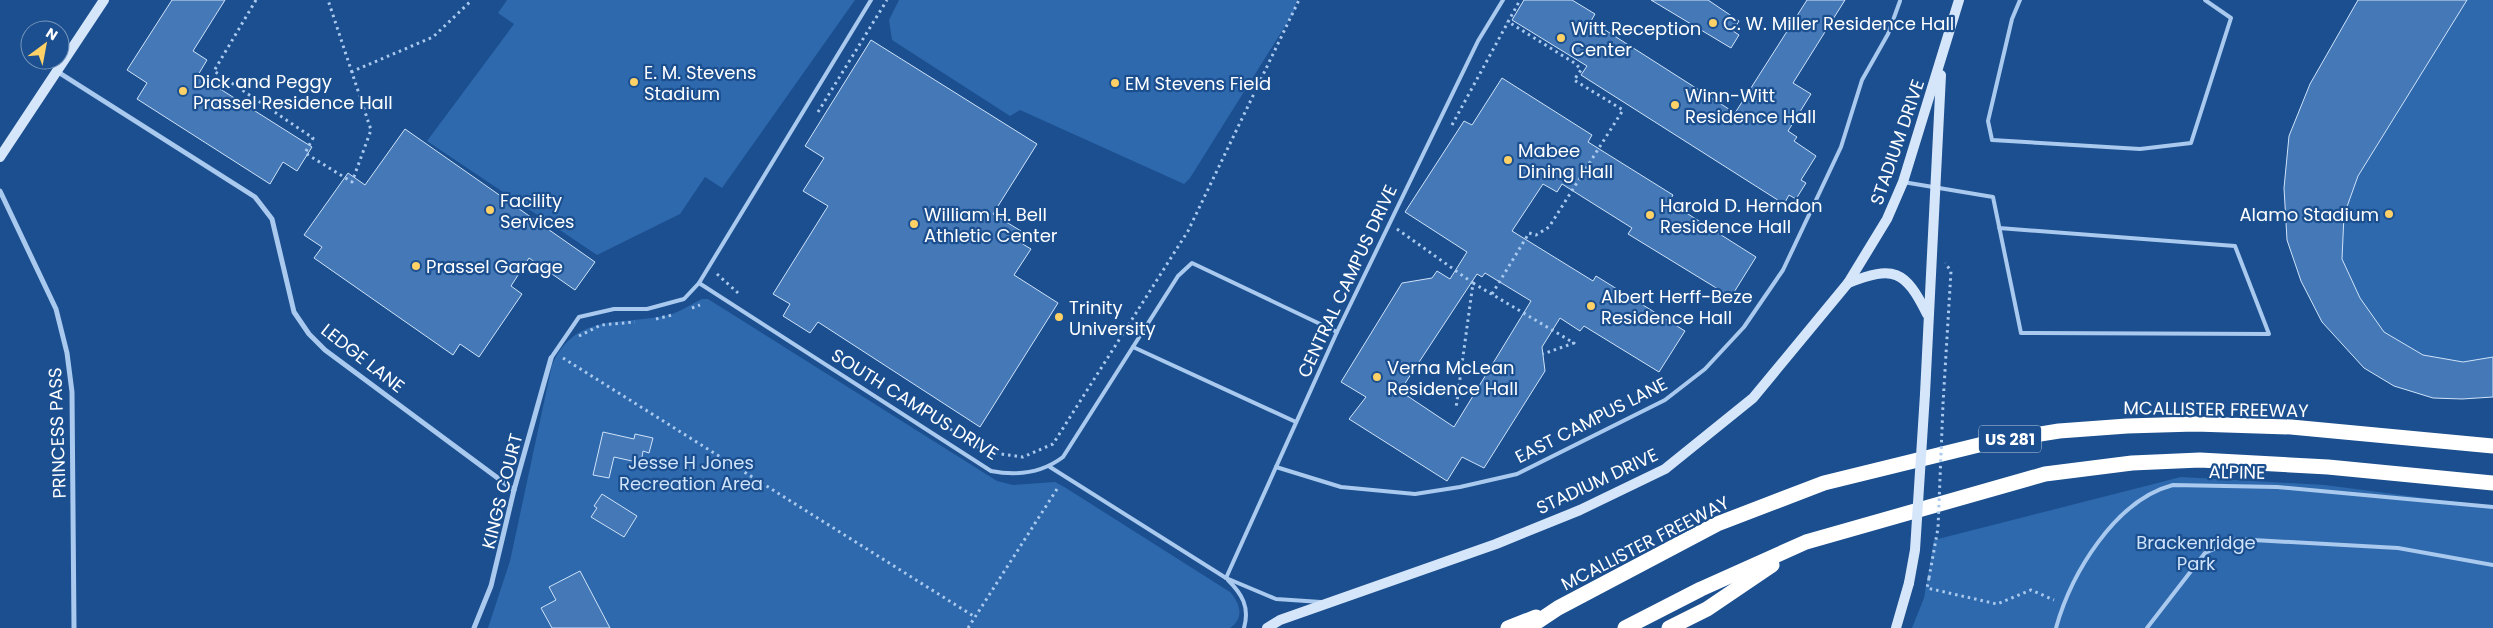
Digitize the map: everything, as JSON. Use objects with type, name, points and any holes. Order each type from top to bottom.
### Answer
[{"type":"highway","name":"MCALLISTER FREEWAY","points":[[1528,628],[1558,608],[1717,524],[1824,483],[1991,442],[2059,431],[2195,424],[2290,427],[2493,446]]},
{"type":"highway","name":"US 281","points":[[1625,628],[1700,589],[1806,542],[2045,474],[2132,463],[2200,460],[2328,467],[2493,482]]},
{"type":"highway","points":[[1669,628],[1707,608],[1806,542]]},
{"type":"highway","points":[[1508,628],[1558,608]]},
{"type":"main road","points":[[0,156],[58,72],[104,0]]},
{"type":"main road","name":"STADIUM DRIVE","points":[[1267,628],[1280,620],[1496,544],[1580,510],[1665,469],[1753,398],[1848,284],[1887,219],[1903,182],[1959,0]]},
{"type":"main road","name":"STADIUM DRIVE","points":[[1896,628],[1909,583],[1915,550],[1942,60]]},
{"type":"main road","points":[[1848,284],[1870,274],[1887,273],[1900,277],[1914,288],[1927,315]]},
{"type":"street","name":"LEDGE LANE","points":[[58,72],[255,197],[272,219],[294,312],[309,334],[325,350],[514,490]]},
{"type":"street","name":"PRINCESS PASS","points":[[0,191],[56,309],[67,353],[72,392],[74,628]]},
{"type":"street","name":"KINGS COURT","points":[[474,628],[491,586],[514,490],[551,358]]},
{"type":"lane","points":[[551,358],[579,317],[614,309],[647,309],[684,299],[699,284],[871,0]]},
{"type":"lane","name":"CENTRAL CAMPUS DRIVE","points":[[1226,578],[1337,332],[1478,41],[1503,0]]},
{"type":"lane","points":[[2020,0],[2012,19],[1988,121],[1992,140],[2140,149],[2191,143],[2231,18],[2205,0]]},
{"type":"lane","name":"EAST CAMPUS LANE","points":[[1276,466],[1341,488],[1415,494],[1460,487],[1516,474],[1665,400],[1705,369],[1744,327],[1783,270],[1841,147],[1862,80],[1888,34],[1900,1]]},
{"type":"lane","points":[[1903,182],[1993,197],[1999,228],[2021,334],[2269,334],[2235,246],[1999,228]]},
{"type":"lane","points":[[1329,602],[1276,599],[1226,578],[1050,468],[1063,457],[1178,276],[1192,263],[1337,332]]},
{"type":"lane","name":"SOUTH CAMPUS DRIVE","points":[[699,284],[991,471],[1007,474],[1050,468]]},
{"type":"lane","points":[[1133,347],[1296,422]]},
{"type":"lane","name":"ALPINE","points":[[2056,628],[2064,604],[2105,532],[2116,519],[2140,499],[2157,489],[2173,485],[2277,487],[2493,507]]},
{"type":"lane","points":[[2147,628],[2205,553],[2236,539],[2398,548],[2493,564]]},
{"type":"lane","points":[[1226,578],[1242,594],[1246,619],[1244,628]]},
{"type":"path","points":[[256,0],[214,71],[313,138],[305,153],[352,182],[371,130],[328,0]]},
{"type":"path","points":[[352,72],[433,37],[472,0]]},
{"type":"path","points":[[817,113],[887,0]]},
{"type":"path","points":[[935,420],[986,452],[1023,456],[1053,444],[1188,231],[1299,0]]},
{"type":"path","points":[[1451,126],[1520,0]]},
{"type":"path","points":[[1492,294],[1529,233],[1536,235],[1550,227],[1623,110],[1574,80],[1581,70],[1576,64],[1507,21]]},
{"type":"path","points":[[1401,220],[1396,228],[1473,283],[1574,343],[1543,354]]},
{"type":"path","points":[[1931,242],[1951,271],[1938,528],[1927,588],[1997,604],[2031,590],[2064,604]]},
{"type":"path","points":[[721,267],[716,275],[742,297]]},
{"type":"path","points":[[1456,408],[1473,283]]},
{"type":"path","points":[[691,308],[700,305]]},
{"type":"path","points":[[654,320],[682,312]]},
{"type":"path","points":[[572,340],[600,325],[636,322]]},
{"type":"path","points":[[558,355],[720,459],[975,617]]},
{"type":"path","points":[[968,628],[1057,489]]},
{"type":"green space","name":"E. M. Stevens Stadium","points":[[507,0],[855,0],[722,188],[705,177],[680,214],[597,255],[427,141],[514,24],[498,13]]},
{"type":"green space","name":"EM Stevens Field","points":[[899,0],[1297,0],[1294,12],[1190,178],[1184,184],[1020,110],[1010,116],[892,40],[889,20]]},
{"type":"green space","name":"Alamo Stadium","points":[[2358,0],[2493,0],[2493,397],[2433,398],[2394,386],[2364,368],[2322,322],[2301,281],[2287,240],[2284,188],[2289,136],[2310,84]]},
{"type":"green space","name":"Jesse H Jones Recreation Area","points":[[702,299],[708,299],[997,481],[1013,485],[1055,482],[1066,488],[1230,592],[1238,606],[1238,620],[1230,628],[488,628],[510,561],[552,365],[562,349],[573,337],[585,329],[614,322],[669,315]]},
{"type":"green space","name":"Brackenridge Park","points":[[2181,477],[2325,485],[2493,507],[2493,628],[1912,628],[1924,598],[1934,540]]},
{"type":"building","name":"Dick and Peggy Prassel Residence Hall","points":[[172,0],[225,0],[193,51],[207,60],[198,75],[312,147],[297,171],[283,162],[270,184],[137,99],[147,83],[127,70]]},
{"type":"building","name":"Winn-Witt Residence Hall","points":[[1524,0],[1572,0],[1595,14],[1591,21],[1735,113],[1807,0],[1845,0],[1793,83],[1811,94],[1788,131],[1797,137],[1794,141],[1816,156],[1801,180],[1806,183],[1796,199],[1789,195],[1784,204],[1581,75],[1587,66],[1512,20]]},
{"type":"building","name":"C. W. Miller Residence Hall","points":[[1651,0],[1708,0],[1739,21],[1733,31],[1739,35],[1731,48]]},
{"type":"building","points":[[2358,0],[2467,0],[2358,176],[2344,215],[2342,259],[2360,298],[2384,332],[2423,355],[2463,362],[2493,357],[2493,397],[2433,398],[2394,386],[2364,368],[2322,322],[2301,281],[2287,240],[2284,188],[2289,136],[2310,84]]},
{"type":"building","name":"William H. Bell Athletic Center","points":[[871,40],[1037,144],[993,214],[1026,234],[1021,243],[1031,249],[1014,275],[1058,303],[980,427],[818,322],[810,333],[783,316],[790,304],[773,294],[828,206],[803,191],[824,158],[805,146]]},
{"type":"building","points":[[1502,78],[1592,135],[1588,142],[1673,195],[1669,202],[1756,257],[1731,297],[1628,234],[1632,228],[1562,184],[1557,192],[1543,184],[1512,231],[1593,281],[1596,276],[1685,331],[1659,372],[1584,326],[1580,331],[1560,318],[1542,347],[1545,371],[1484,468],[1462,457],[1447,481],[1349,419],[1366,397],[1341,382],[1402,283],[1432,278],[1437,271],[1450,279],[1467,252],[1405,212],[1464,121],[1472,125]],"holes":[[[1485,273],[1531,301],[1454,427],[1400,391],[1477,274],[1482,277]]]},
{"type":"building","name":"Prassel Garage","points":[[405,129],[595,262],[575,290],[529,258],[511,286],[522,294],[479,357],[460,344],[453,355],[314,258],[322,247],[304,235],[348,173],[365,185]]},
{"type":"building","points":[[603,432],[634,439],[635,434],[653,438],[649,453],[643,451],[641,463],[614,457],[609,478],[593,475]]},
{"type":"building","points":[[602,494],[637,516],[624,537],[591,517],[597,508],[594,506]]},
{"type":"building","points":[[580,571],[610,628],[552,628],[541,608],[556,600],[549,587]]},
{"type":"place","name":"C. W. Miller Residence Hall","points":[[1713,23]]},
{"type":"place","name":"Witt Reception Center","points":[[1561,38]]},
{"type":"place","name":"E. M. Stevens Stadium","points":[[634,82]]},
{"type":"place","name":"EM Stevens Field","points":[[1115,83]]},
{"type":"place","name":"Dick and Peggy Prassel Residence Hall","points":[[183,91]]},
{"type":"place","name":"Winn-Witt Residence Hall","points":[[1675,105]]},
{"type":"place","name":"Mabee Dining Hall","points":[[1508,160]]},
{"type":"place","name":"Facility Services","points":[[490,210]]},
{"type":"place","name":"Alamo Stadium","points":[[2389,214]]},
{"type":"place","name":"Harold D. Herndon Residence Hall","points":[[1650,215]]},
{"type":"place","name":"William H. Bell Athletic Center","points":[[914,224]]},
{"type":"place","name":"Prassel Garage","points":[[416,266]]},
{"type":"place","name":"Albert Herff-Beze Residence Hall","points":[[1591,306]]},
{"type":"place","name":"Trinity University","points":[[1059,317]]},
{"type":"place","name":"Verna McLean Residence Hall","points":[[1377,377]]}]
